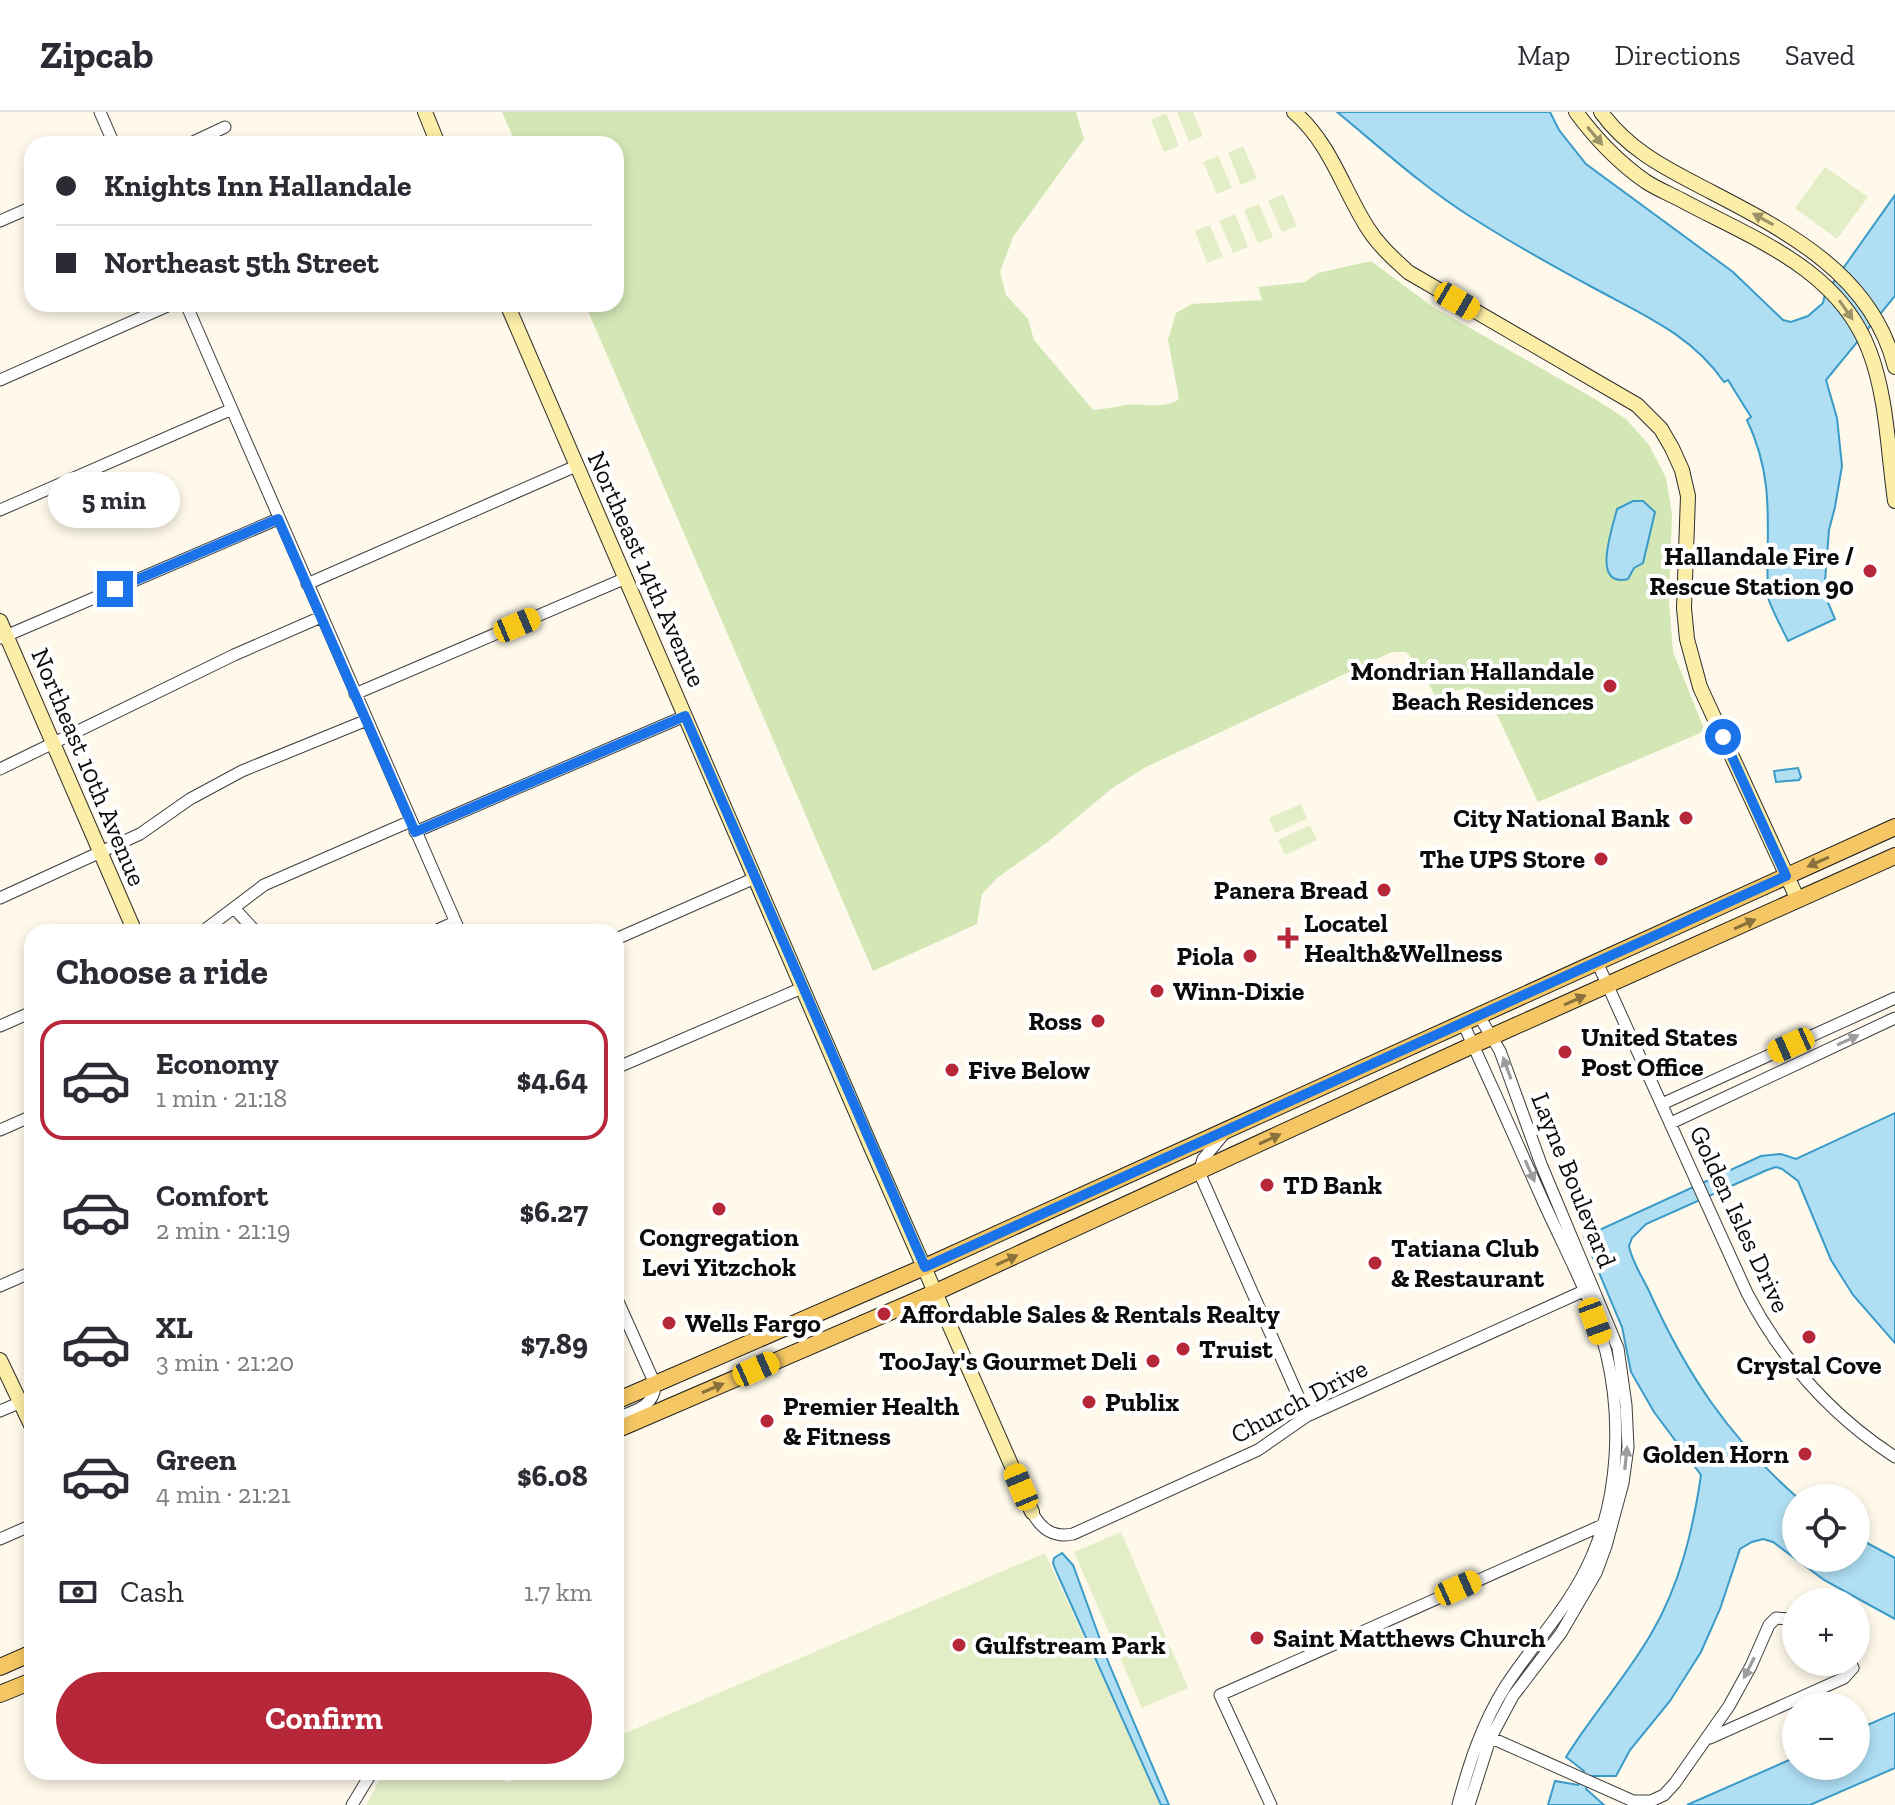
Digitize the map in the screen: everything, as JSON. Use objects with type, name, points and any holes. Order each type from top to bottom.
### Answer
[{"type":"main road","points":[[624,1398],[925,1267],[1895,827]]},
{"type":"main road","points":[[624,1426],[936,1292],[1473,1045],[1895,856]]},
{"type":"main road","points":[[1146,1196],[1173,1171],[1187,1149]]},
{"type":"main road","points":[[666,1408],[672,1391],[728,1363],[742,1347]]},
{"type":"main road","points":[[0,1667],[24,1656]]},
{"type":"main road","points":[[0,1694],[24,1684]]},
{"type":"street","points":[[100,112],[110,136]]},
{"type":"street","points":[[425,112],[435,136]]},
{"type":"street","points":[[1294,112],[1312,128],[1368,230],[1408,272],[1637,405],[1661,429],[1682,470],[1688,496],[1684,608],[1687,639],[1698,678],[1798,900]]},
{"type":"street","points":[[1576,112],[1596,139],[1646,182],[1779,252],[1816,276],[1850,313],[1868,349],[1883,410],[1895,501]]},
{"type":"street","points":[[1601,112],[1611,126],[1648,159],[1780,229],[1828,261],[1865,303],[1881,331],[1895,367]]},
{"type":"street","points":[[206,136],[225,127]]},
{"type":"street","points":[[0,221],[24,210]]},
{"type":"street","points":[[0,380],[154,312]]},
{"type":"street","points":[[189,312],[457,924]]},
{"type":"street","name":"Northeast 14th Avenue","points":[[510,312],[1032,1512]]},
{"type":"street","points":[[0,510],[230,410]]},
{"type":"street","points":[[307,584],[576,466]]},
{"type":"street","points":[[3,637],[278,519]]},
{"type":"street","points":[[355,694],[626,578]]},
{"type":"street","points":[[0,769],[234,655],[321,617]]},
{"type":"street","name":"Northeast 10th Avenue","points":[[0,621],[3,637],[132,924]]},
{"type":"street","points":[[213,924],[264,885],[685,716]]},
{"type":"street","points":[[0,898],[140,834],[190,799],[242,771],[367,720]]},
{"type":"street","points":[[624,935],[755,878]]},
{"type":"street","points":[[234,908],[249,924]]},
{"type":"street","name":"Golden Isles Drive","points":[[1597,962],[1756,1309],[1785,1353],[1830,1406],[1895,1457]]},
{"type":"street","points":[[624,1065],[802,988]]},
{"type":"street","points":[[1662,1104],[1895,998]]},
{"type":"street","points":[[0,1026],[24,1016]]},
{"type":"street","points":[[1671,1123],[1895,1018]]},
{"type":"street","name":"Layne Boulevard","points":[[1458,1805],[1469,1764],[1485,1734],[1561,1633],[1596,1573],[1608,1523],[1615,1455],[1616,1376],[1588,1289],[1500,1051],[1491,1037],[1471,1020]]},
{"type":"street","name":"Layne Boulevard","points":[[1471,1020],[1473,1045],[1588,1289]]},
{"type":"street","points":[[0,1130],[24,1120]]},
{"type":"street","points":[[1230,1129],[1203,1159],[1199,1172],[1307,1416]]},
{"type":"street","points":[[0,1286],[24,1276]]},
{"type":"street","name":"Church Drive","points":[[1032,1512],[1050,1533],[1057,1536],[1073,1534],[1258,1450],[1307,1416],[1588,1289]]},
{"type":"street","points":[[624,1315],[655,1384],[651,1401],[624,1414]]},
{"type":"street","points":[[0,1360],[24,1412]]},
{"type":"street","points":[[0,1411],[19,1403]]},
{"type":"street","points":[[1271,1805],[1220,1695],[1608,1523]]},
{"type":"street","points":[[0,1539],[24,1528]]},
{"type":"street","points":[[1485,1734],[1633,1801],[1651,1801],[1664,1795],[1675,1783],[1708,1738],[1751,1666],[1769,1625],[1776,1618],[1782,1618]]},
{"type":"street","points":[[1708,1738],[1846,1676]]},
{"type":"street","name":"Layne Boulevard","points":[[1469,1805],[1485,1734]]},
{"type":"street","points":[[352,1805],[367,1780]]},
{"type":"green space","points":[[502,112],[1076,112],[1084,139],[1013,237],[1000,272],[1006,295],[1028,319],[1034,340],[1093,410],[1126,405],[1160,405],[1179,399],[1168,340],[1176,313],[1192,304],[1262,300],[1258,287],[1305,282],[1318,273],[1371,261],[1433,307],[1626,419],[1649,445],[1666,478],[1672,514],[1669,601],[1673,652],[1705,731],[1538,802],[1492,704],[1470,687],[1435,696],[1420,667],[1406,652],[1392,652],[1146,767],[1111,789],[1049,841],[997,878],[982,894],[977,924],[873,971],[588,312],[624,312],[624,136],[512,136]]},
{"type":"green space","points":[[1177,112],[1193,112],[1203,136],[1189,142]]},
{"type":"green space","points":[[1166,113],[1179,146],[1164,152],[1151,120]]},
{"type":"green space","points":[[1243,146],[1257,178],[1241,185],[1228,153]]},
{"type":"green space","points":[[1218,156],[1232,188],[1217,194],[1203,162]]},
{"type":"green space","points":[[1825,167],[1868,197],[1837,239],[1795,208]]},
{"type":"green space","points":[[1283,194],[1297,226],[1282,232],[1268,201]]},
{"type":"green space","points":[[1259,204],[1273,237],[1258,243],[1244,210]]},
{"type":"green space","points":[[1235,214],[1248,247],[1233,253],[1219,221]]},
{"type":"green space","points":[[1210,225],[1223,257],[1207,263],[1195,231]]},
{"type":"green space","points":[[1301,804],[1307,819],[1275,833],[1269,818]]},
{"type":"green space","points":[[1310,825],[1317,840],[1285,855],[1278,840]]},
{"type":"green space","points":[[1121,1532],[1188,1688],[1142,1708],[1074,1552]]},
{"type":"green space","name":"Gulfstream Park","points":[[1045,1553],[1161,1805],[366,1805],[380,1780],[504,1780],[506,1783],[513,1780],[624,1780],[624,1734]]},
{"type":"water","points":[[1337,112],[1550,112],[1559,130],[1586,164],[1733,272],[1783,320],[1791,322],[1808,316],[1823,303],[1825,294],[1895,195],[1895,296],[1826,380],[1837,418],[1842,466],[1829,530],[1825,581],[1826,598],[1835,619],[1788,641],[1773,611],[1768,596],[1768,507],[1763,465],[1747,420],[1751,417],[1728,380],[1724,382],[1711,365],[1681,338],[1647,316],[1531,253],[1453,205]]},
{"type":"water","points":[[1633,501],[1643,501],[1655,512],[1643,563],[1634,568],[1628,579],[1616,579],[1607,566],[1609,541],[1617,509]]},
{"type":"water","points":[[1798,768],[1799,780],[1776,782],[1774,771]]},
{"type":"water","points":[[1895,1113],[1895,1343],[1853,1295],[1831,1260],[1798,1181],[1782,1169],[1767,1170],[1646,1224],[1632,1238],[1629,1246],[1635,1263],[1694,1377],[1730,1428],[1783,1484],[1782,1549],[1763,1539],[1740,1549],[1720,1609],[1701,1652],[1670,1701],[1630,1750],[1616,1776],[1591,1776],[1586,1789],[1604,1805],[1548,1805],[1555,1781],[1578,1785],[1584,1771],[1566,1757],[1631,1665],[1670,1596],[1684,1557],[1701,1475],[1654,1412],[1631,1372],[1622,1327],[1584,1237],[1761,1156],[1781,1154],[1796,1159]]},
{"type":"water","points":[[1870,1545],[1895,1558],[1895,1619],[1870,1605],[1870,1588],[1839,1588],[1813,1572],[1870,1572]]},
{"type":"water","points":[[1062,1553],[1073,1565],[1109,1664],[1169,1805],[1161,1805],[1057,1573],[1054,1558]]},
{"type":"water","points":[[1895,1713],[1895,1768],[1870,1779],[1870,1724]]},
{"type":"water","points":[[1782,1763],[1782,1780],[1867,1780],[1810,1805],[1687,1805]]},
{"type":"place","name":"Hallandale Fire / Rescue Station 90","points":[[1870,571]]},
{"type":"place","name":"Mondrian Hallandale Beach Residences","points":[[1610,686]]},
{"type":"place","name":"City National Bank","points":[[1686,818]]},
{"type":"place","name":"The UPS Store","points":[[1601,859]]},
{"type":"place","name":"Panera Bread","points":[[1384,890]]},
{"type":"place","name":"Locatel Health&Wellness","points":[[1288,938]]},
{"type":"place","name":"Piola","points":[[1250,956]]},
{"type":"place","name":"Winn-Dixie","points":[[1157,991]]},
{"type":"place","name":"Ross","points":[[1098,1021]]},
{"type":"place","name":"United States Post Office","points":[[1565,1052]]},
{"type":"place","name":"Five Below","points":[[952,1070]]},
{"type":"place","name":"TD Bank","points":[[1267,1185]]},
{"type":"place","name":"Congregation Levi Yitzchok","points":[[719,1209]]},
{"type":"place","name":"Tatiana Club & Restaurant","points":[[1375,1263]]},
{"type":"place","name":"Affordable Sales & Rentals Realty","points":[[884,1314]]},
{"type":"place","name":"Wells Fargo","points":[[669,1323]]},
{"type":"place","name":"Crystal Cove","points":[[1809,1337]]},
{"type":"place","name":"Truist","points":[[1183,1349]]},
{"type":"place","name":"TooJay's Gourmet Deli","points":[[1153,1361]]},
{"type":"place","name":"Publix","points":[[1089,1402]]},
{"type":"place","name":"Premier Health & Fitness","points":[[767,1421]]},
{"type":"place","name":"Golden Horn","points":[[1805,1454]]},
{"type":"place","name":"Saint Matthews Church","points":[[1257,1638]]},
{"type":"place","name":"Gulfstream Park","points":[[959,1645]]},
{"type":"route","points":[[115,589],[278,519],[415,832],[685,716],[925,1267],[1786,876],[1723,737]]}]
